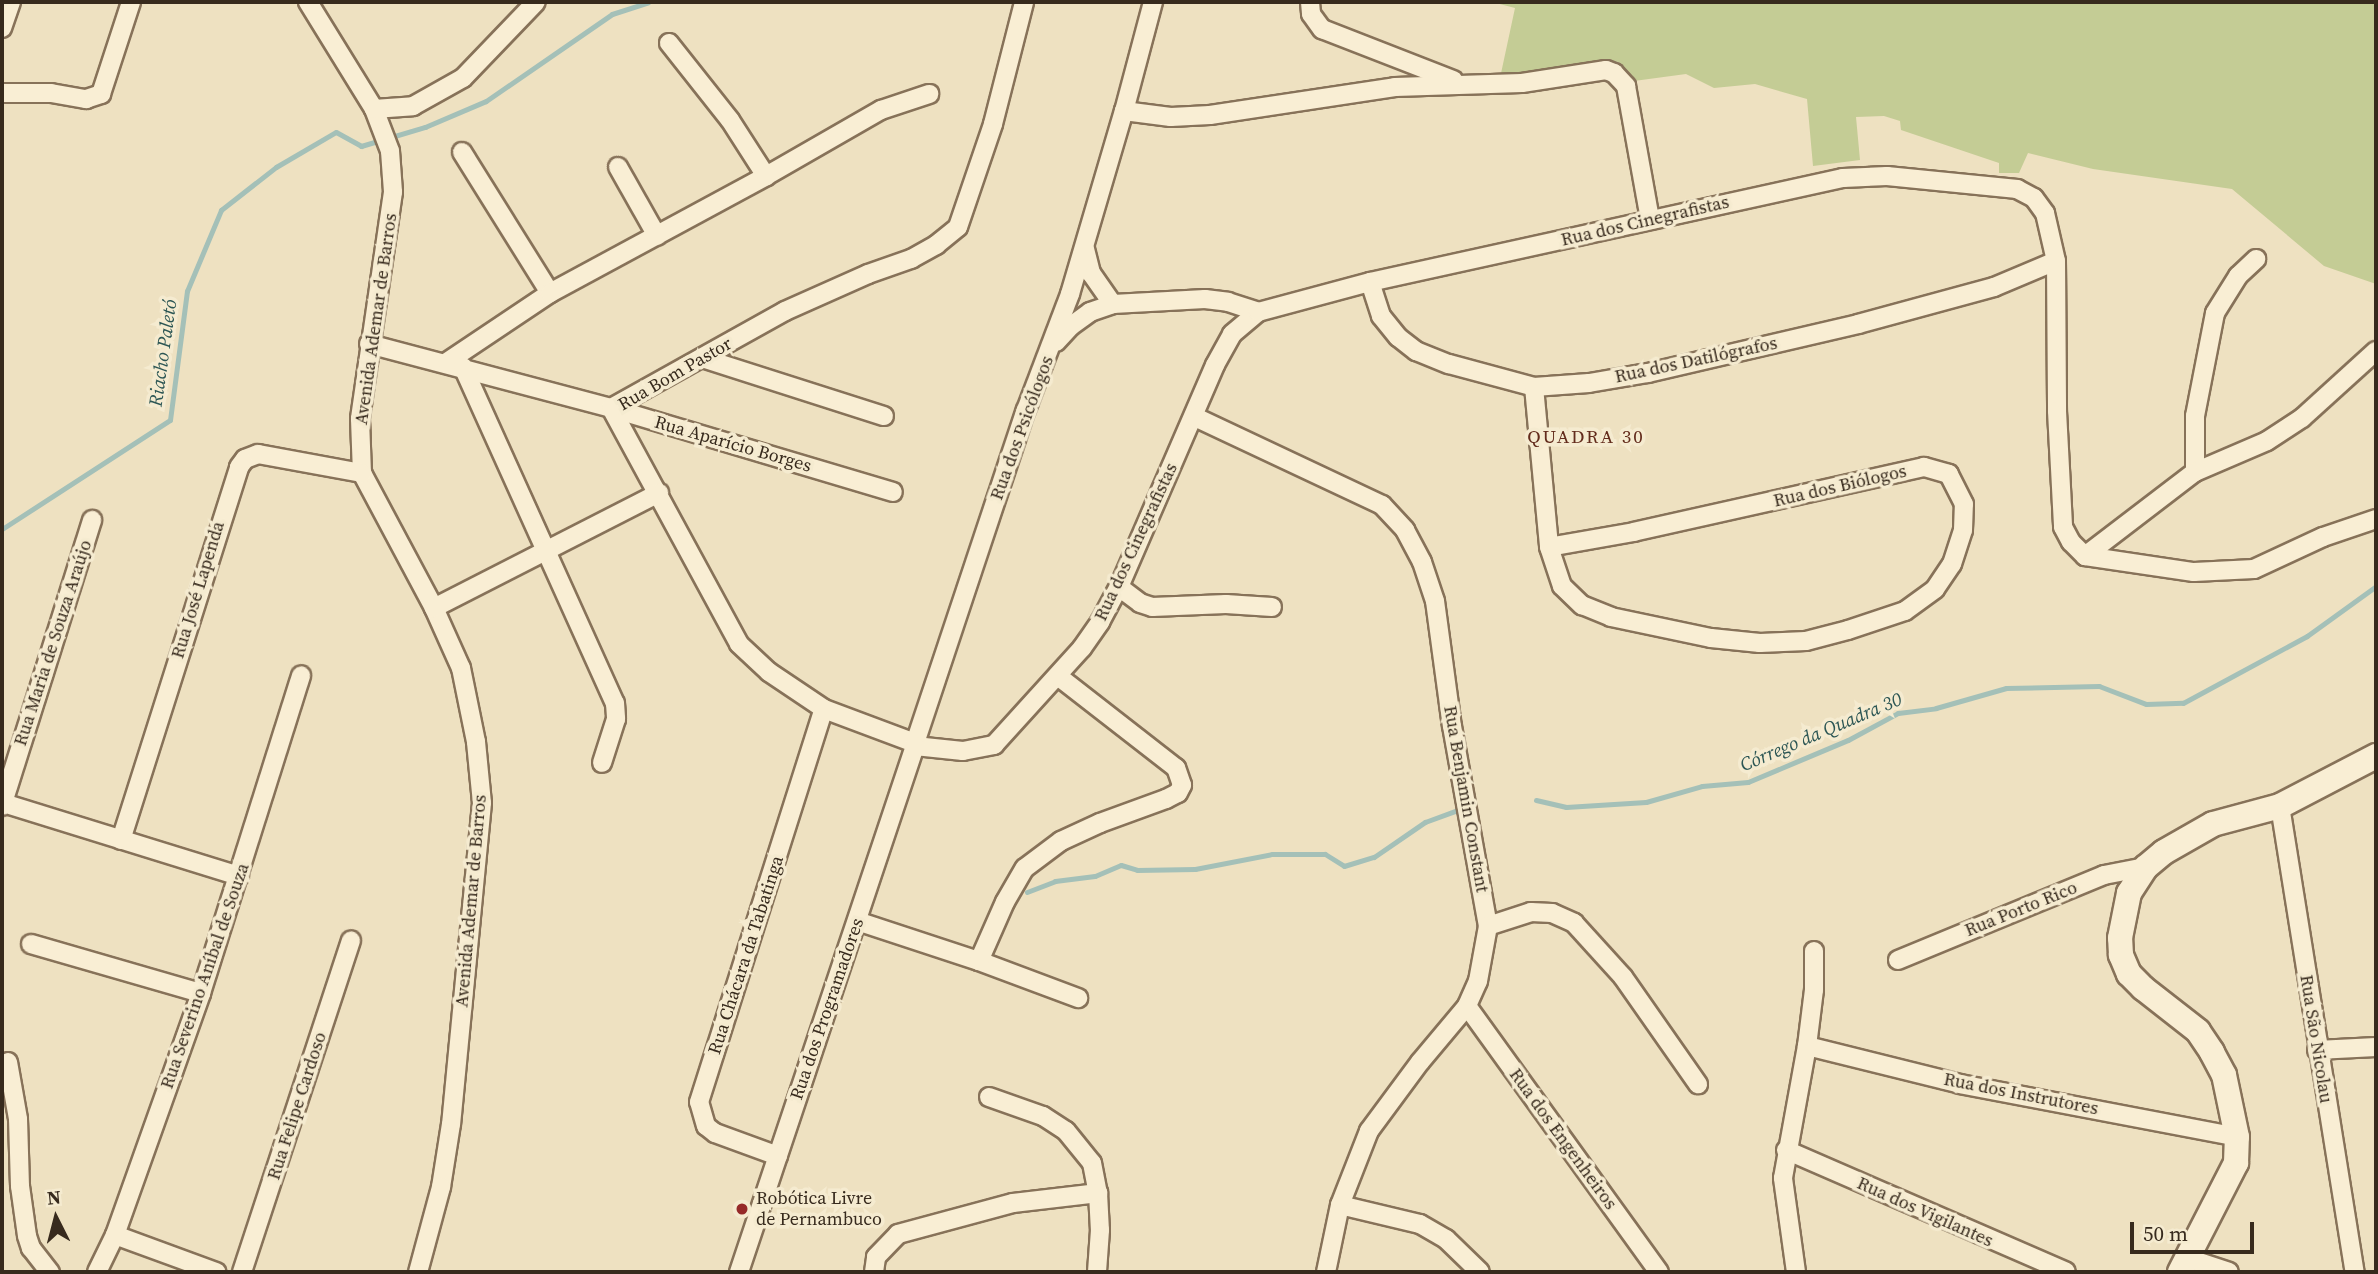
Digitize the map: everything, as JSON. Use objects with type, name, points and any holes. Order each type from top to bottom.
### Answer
[{"type":"street","points":[[2,28],[10,2]]},
{"type":"street","points":[[2,93],[51,93],[86,99],[101,94],[131,2]]},
{"type":"street","name":"Avenida Ademar de Barros","points":[[308,2],[374,109],[387,142],[393,192],[360,419],[362,473],[434,608],[461,668],[476,742],[482,803],[451,1125],[441,1187],[418,1272]]},
{"type":"street","points":[[374,109],[413,106],[463,78],[536,2]]},
{"type":"street","name":"Rua Bom Pastor","points":[[824,709],[769,672],[739,644],[611,408],[826,291],[911,259],[936,245],[958,227],[993,124],[1024,2]]},
{"type":"street","name":"Rua dos Psicólogos","points":[[915,745],[1026,410],[1052,347],[1085,245],[1153,2]]},
{"type":"street","points":[[1310,2],[1311,14],[1322,29],[1459,83]]},
{"type":"street","points":[[669,44],[730,120],[766,176]]},
{"type":"street","points":[[1124,111],[1171,117],[1210,115],[1319,96],[1459,83],[1522,83],[1606,70],[1614,73],[1626,86],[1650,220]]},
{"type":"street","points":[[603,763],[616,719],[615,703],[455,364],[550,293],[766,176],[881,110],[929,94]]},
{"type":"street","points":[[461,152],[550,293]]},
{"type":"street","points":[[618,167],[657,236]]},
{"type":"street","name":"Rua dos Cinegrafistas","points":[[824,709],[915,745],[963,751],[994,745],[1058,676],[1100,622],[1119,587],[1232,334],[1258,312],[1370,282],[1843,178],[1888,176],[2017,189],[2034,198],[2045,213],[2056,261]]},
{"type":"street","points":[[1085,245],[1091,273],[1113,304]]},
{"type":"street","points":[[2195,471],[2195,416],[2215,313],[2238,276],[2256,259]]},
{"type":"street","points":[[2056,261],[2057,411],[2063,527],[2071,542],[2085,556],[2194,572],[2254,569],[2323,537],[2376,519]]},
{"type":"street","name":"Rua dos Datilógrafos","points":[[1370,282],[1381,316],[1398,337],[1416,351],[1449,364],[1534,387],[1589,383],[1648,373],[1895,315],[1994,287],[2056,261]]},
{"type":"street","points":[[1052,347],[1071,326],[1090,312],[1113,304],[1205,299],[1228,302],[1258,312]]},
{"type":"street","name":"Rua Aparício Borges","points":[[369,344],[455,364],[611,408],[893,492]]},
{"type":"street","points":[[2085,556],[2195,471],[2267,441],[2302,418],[2376,351]]},
{"type":"street","points":[[702,358],[884,416]]},
{"type":"street","name":"Rua dos Biólogos","points":[[1534,387],[1549,547],[1562,586],[1583,605],[1611,617],[1711,638],[1760,643],[1806,641],[1905,611],[1935,589],[1952,564],[1963,530],[1964,504],[1950,474],[1924,467],[1660,527],[1549,547]]},
{"type":"street","name":"Rua Benjamin Constant","points":[[1195,417],[1381,505],[1405,530],[1422,562],[1435,601],[1452,726],[1488,926],[1478,981],[1467,1006],[1413,1071],[1369,1131],[1340,1205],[1326,1272]]},
{"type":"street","name":"Rua José Lapenda","points":[[121,839],[239,467],[245,459],[258,454],[362,473]]},
{"type":"street","points":[[434,608],[659,493]]},
{"type":"street","name":"Rua Maria de Souza Araújo","points":[[2,804],[92,520]]},
{"type":"street","points":[[1119,587],[1140,603],[1152,607],[1226,604],[1272,607]]},
{"type":"street","name":"Rua Severino Aníbal de Souza","points":[[97,1272],[115,1235],[201,993],[302,675]]},
{"type":"street","points":[[979,961],[1005,902],[1025,868],[1060,841],[1166,799],[1178,793],[1182,785],[1176,768],[1058,676]]},
{"type":"street","name":"Rua Chácara da Tabatinga","points":[[778,1156],[715,1133],[706,1126],[699,1102],[824,709]]},
{"type":"street","name":"Rua dos Programadores","points":[[739,1272],[915,745]]},
{"type":"street","name":"Rua Porto Rico","points":[[2183,1265],[2236,1163],[2237,1137],[2224,1075],[2212,1052],[2198,1031],[2129,974],[2121,955],[2122,913],[2129,893],[2146,867],[2164,852],[2213,824],[2280,806],[2376,756]]},
{"type":"street","points":[[2,804],[239,876]]},
{"type":"street","name":"Rua São Nicolau","points":[[2280,806],[2317,1050],[2355,1272]]},
{"type":"street","name":"Rua Porto Rico","points":[[1898,960],[2094,879],[2146,867]]},
{"type":"street","points":[[1488,926],[1531,912],[1552,912],[1574,923],[1623,977],[1698,1084]]},
{"type":"street","points":[[857,921],[979,961],[1078,998]]},
{"type":"street","name":"Rua Felipe Cardoso","points":[[242,1272],[351,940]]},
{"type":"street","points":[[31,944],[201,993]]},
{"type":"street","points":[[1796,1272],[1784,1203],[1786,1150],[1807,1046],[1814,990],[1814,951]]},
{"type":"street","name":"Rua dos Engenheiros","points":[[1467,1006],[1659,1272]]},
{"type":"street","name":"Rua dos Instrutores","points":[[1807,1046],[1960,1084],[2237,1137]]},
{"type":"street","points":[[2317,1050],[2376,1047]]},
{"type":"street","points":[[8,1062],[19,1128],[20,1186],[27,1236],[31,1248],[50,1272]]},
{"type":"street","points":[[989,1097],[1043,1115],[1066,1131],[1092,1163],[1098,1193],[1100,1230],[1097,1272]]},
{"type":"street","name":"Rua dos Vigilantes","points":[[1786,1150],[2066,1272]]},
{"type":"street","points":[[875,1264],[898,1234],[1013,1202],[1098,1193]]},
{"type":"street","points":[[1340,1205],[1385,1213],[1420,1224],[1446,1239],[1480,1272]]},
{"type":"street","points":[[115,1235],[179,1266],[216,1272]]},
{"type":"street","points":[[2183,1265],[2229,1272]]},
{"type":"green space","points":[[1492,2],[2376,2],[2376,284],[2324,266],[2232,189],[2093,169],[2028,153],[2019,173],[1999,173],[1999,163],[1901,130],[1900,121],[1884,116],[1856,117],[1860,160],[1813,166],[1807,99],[1755,84],[1714,88],[1686,74],[1634,81],[1619,62],[1608,61],[1500,78],[1515,8]]},
{"type":"waterway","name":"Riacho Paletó","points":[[2,529],[170,420],[187,291],[221,210],[276,167],[336,132],[361,146],[425,127],[486,101],[612,14],[648,2]]},
{"type":"waterway","name":"Córrego da Quadra 30","points":[[1536,800],[1566,807],[1646,802],[1702,786],[1748,782],[1848,740],[1898,713],[1936,708],[2006,688],[2099,686],[2146,704],[2183,703],[2307,636],[2376,586]]},
{"type":"waterway","name":"Córrego da Quadra 30","points":[[1027,892],[1055,881],[1095,876],[1121,865],[1137,870],[1195,869],[1272,854],[1325,854],[1344,866],[1374,857],[1425,822],[1456,811]]},
{"type":"place","name":"Robótica Livre de Pernambuco","points":[[742,1209]]},
{"type":"district","name":"QUADRA 30","points":[[1586,437]]}]
